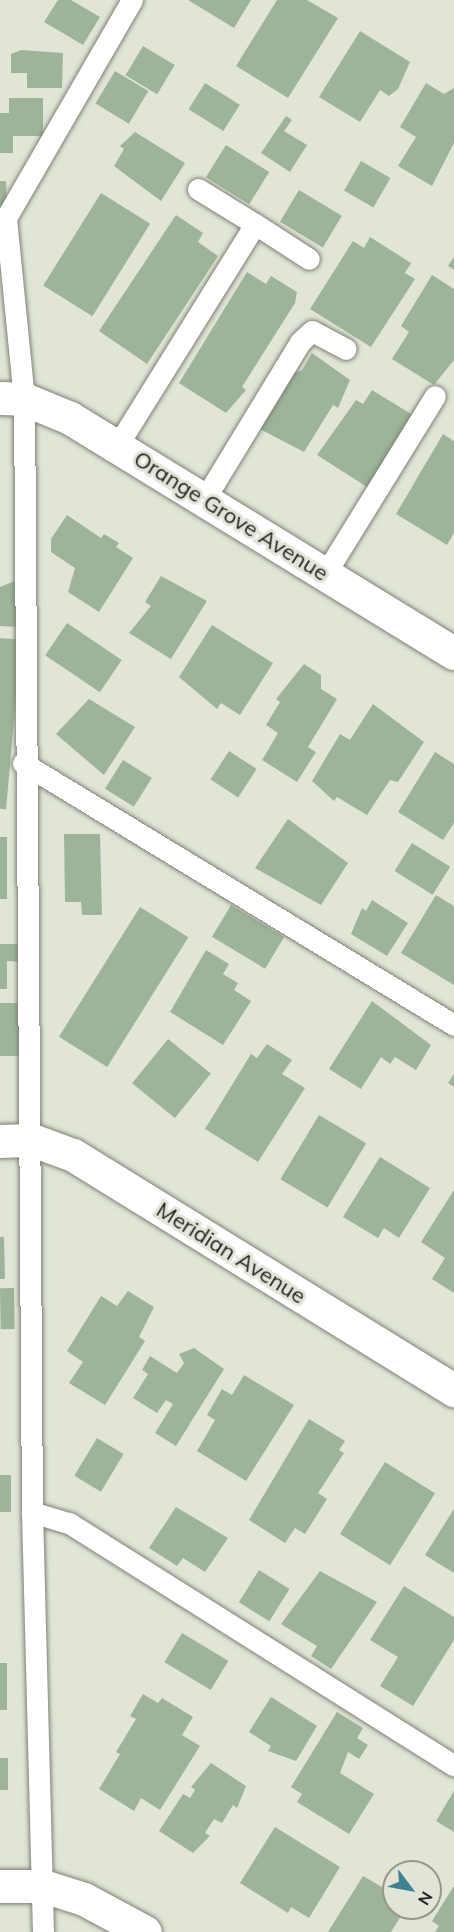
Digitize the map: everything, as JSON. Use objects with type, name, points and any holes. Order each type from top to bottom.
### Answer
[{"type":"street","name":"Orange Grove Avenue","points":[[12,398],[70,418],[454,653]]},
{"type":"street","name":"Meridian Avenue","points":[[0,1141],[32,1140],[73,1155],[454,1390]]},
{"type":"street","points":[[0,1886],[43,1886],[84,1899],[145,1932]]},
{"type":"lane","points":[[43,1932],[32,1512],[32,1140],[6,218],[132,0]]},
{"type":"lane","points":[[198,189],[309,260]]},
{"type":"lane","points":[[117,446],[255,224]]},
{"type":"lane","points":[[204,500],[300,342],[312,331],[346,349]]},
{"type":"lane","points":[[325,574],[435,396]]},
{"type":"lane","points":[[23,763],[454,1025]]},
{"type":"lane","points":[[32,1512],[69,1523],[454,1765]]},
{"type":"building","points":[[58,0],[71,0],[100,17],[83,45],[44,22]]},
{"type":"building","points":[[188,0],[251,0],[234,28]]},
{"type":"building","points":[[277,0],[307,0],[338,18],[288,98],[236,66]]},
{"type":"building","points":[[360,31],[410,62],[398,89],[389,96],[380,90],[360,122],[319,97]]},
{"type":"building","points":[[143,46],[175,65],[157,94],[125,75]]},
{"type":"building","points":[[21,50],[63,53],[62,88],[27,88],[27,73],[11,73],[11,54]]},
{"type":"building","points":[[115,71],[148,91],[129,124],[95,104]]},
{"type":"building","points":[[205,83],[240,105],[223,131],[189,109]]},
{"type":"building","points":[[426,83],[444,94],[454,88],[454,143],[432,186],[398,166],[416,137],[400,127]]},
{"type":"building","points":[[9,98],[43,98],[43,136],[13,136],[13,153],[0,153],[0,113],[9,113]]},
{"type":"building","points":[[286,116],[292,120],[284,131],[307,145],[290,172],[261,153]]},
{"type":"building","points":[[135,132],[185,163],[161,201],[114,166],[124,149],[120,146]]},
{"type":"building","points":[[226,145],[269,172],[249,204],[206,177]]},
{"type":"building","points":[[361,161],[390,178],[373,207],[344,190]]},
{"type":"building","points":[[0,181],[6,181],[7,213],[0,213]]},
{"type":"building","points":[[299,190],[342,216],[323,247],[280,222]]},
{"type":"building","points":[[101,193],[150,224],[92,316],[43,285]]},
{"type":"building","points":[[176,215],[203,233],[198,242],[218,256],[147,364],[99,331]]},
{"type":"building","points":[[370,237],[411,263],[405,273],[415,279],[371,347],[310,309],[353,241],[364,248]]},
{"type":"building","points":[[454,257],[454,270],[448,266]]},
{"type":"building","points":[[247,272],[266,284],[271,276],[297,292],[295,303],[242,387],[246,390],[226,413],[179,383]]},
{"type":"building","points":[[432,275],[454,289],[454,360],[434,385],[392,359],[409,332],[401,326]]},
{"type":"building","points":[[312,353],[350,380],[338,408],[333,405],[304,452],[258,428],[289,375],[302,370]]},
{"type":"building","points":[[372,390],[416,417],[367,487],[317,455],[356,400],[363,404]]},
{"type":"building","points":[[443,434],[454,441],[454,533],[447,545],[396,514]]},
{"type":"building","points":[[67,515],[101,538],[104,534],[119,543],[116,547],[133,558],[99,612],[68,592],[75,568],[51,552],[51,539]]},
{"type":"building","points":[[161,576],[207,601],[171,659],[129,633],[151,606],[145,602]]},
{"type":"building","points":[[20,579],[19,627],[0,626],[0,587]]},
{"type":"building","points":[[67,623],[122,660],[100,692],[45,655]]},
{"type":"building","points":[[212,625],[273,663],[240,715],[221,703],[217,709],[179,677]]},
{"type":"building","points":[[0,638],[21,640],[6,809],[0,809]]},
{"type":"building","points":[[304,664],[321,675],[321,689],[337,699],[308,747],[316,752],[297,782],[262,760],[278,733],[266,725],[280,702],[276,699]]},
{"type":"building","points":[[89,699],[135,727],[104,775],[56,734]]},
{"type":"building","points":[[373,704],[424,742],[398,782],[390,780],[367,815],[337,797],[334,801],[312,781],[340,734],[350,740]]},
{"type":"building","points":[[229,751],[257,769],[238,797],[210,780]]},
{"type":"building","points":[[435,752],[454,764],[454,823],[443,840],[398,812]]},
{"type":"building","points":[[123,760],[152,778],[134,807],[105,789]]},
{"type":"building","points":[[288,819],[348,863],[321,905],[255,868]]},
{"type":"building","points":[[64,834],[100,834],[102,915],[82,915],[81,902],[65,902]]},
{"type":"building","points":[[0,837],[7,837],[7,899],[0,899]]},
{"type":"building","points":[[412,843],[450,867],[433,895],[395,871]]},
{"type":"building","points":[[436,895],[454,906],[454,985],[401,953]]},
{"type":"building","points":[[372,900],[408,923],[387,956],[351,934],[362,908],[366,911]]},
{"type":"building","points":[[231,905],[284,937],[265,969],[212,937]]},
{"type":"building","points":[[140,907],[188,937],[107,1067],[59,1037]]},
{"type":"building","points":[[0,944],[20,944],[20,962],[7,961],[7,989],[0,989]]},
{"type":"building","points":[[206,950],[229,964],[223,974],[238,983],[234,990],[251,1001],[223,1045],[170,1012]]},
{"type":"building","points":[[372,1001],[431,1045],[416,1070],[395,1057],[390,1064],[381,1057],[361,1089],[329,1069]]},
{"type":"building","points":[[0,1003],[22,1003],[22,1056],[0,1056]]},
{"type":"building","points":[[168,1039],[211,1074],[175,1118],[132,1083]]},
{"type":"building","points":[[267,1044],[292,1060],[282,1074],[305,1088],[258,1162],[205,1129],[251,1054],[257,1058]]},
{"type":"building","points":[[454,1074],[454,1087],[448,1083]]},
{"type":"building","points":[[319,1115],[366,1143],[328,1208],[280,1179]]},
{"type":"building","points":[[380,1157],[430,1188],[399,1238],[384,1228],[378,1238],[343,1217]]},
{"type":"building","points":[[454,1190],[454,1293],[432,1279],[445,1258],[421,1242]]},
{"type":"building","points":[[0,1237],[4,1237],[5,1279],[0,1279]]},
{"type":"building","points":[[0,1288],[14,1288],[15,1329],[1,1329]]},
{"type":"building","points":[[128,1291],[154,1307],[139,1337],[145,1341],[105,1405],[69,1383],[83,1362],[67,1351],[101,1296],[117,1306]]},
{"type":"building","points":[[194,1348],[224,1369],[176,1446],[155,1433],[173,1404],[166,1400],[157,1413],[133,1398],[148,1374],[142,1370],[150,1356],[177,1373],[184,1363],[179,1354]]},
{"type":"building","points":[[244,1375],[294,1405],[246,1481],[197,1451],[215,1420],[207,1415],[222,1389],[232,1395]]},
{"type":"building","points":[[309,1419],[345,1441],[339,1450],[344,1453],[318,1493],[327,1499],[305,1534],[295,1528],[285,1543],[249,1520]]},
{"type":"building","points":[[97,1438],[124,1454],[101,1492],[74,1476]]},
{"type":"building","points":[[385,1462],[435,1493],[390,1565],[340,1534]]},
{"type":"building","points":[[0,1475],[11,1475],[11,1512],[0,1512]]},
{"type":"building","points":[[176,1507],[228,1538],[205,1572],[183,1558],[177,1566],[149,1548]]},
{"type":"building","points":[[454,1509],[454,1573],[425,1555]]},
{"type":"building","points":[[259,1570],[290,1589],[269,1621],[239,1602]]},
{"type":"building","points":[[320,1571],[377,1602],[331,1669],[311,1656],[317,1646],[281,1624]]},
{"type":"building","points":[[404,1586],[454,1617],[454,1640],[413,1706],[380,1686],[398,1657],[370,1640]]},
{"type":"building","points":[[182,1633],[228,1661],[211,1690],[164,1662]]},
{"type":"building","points":[[0,1663],[7,1663],[7,1710],[0,1710]]},
{"type":"building","points":[[143,1694],[158,1703],[162,1698],[193,1717],[182,1735],[200,1746],[160,1810],[141,1798],[134,1811],[99,1789],[120,1754],[116,1752],[136,1719],[130,1716]]},
{"type":"building","points":[[271,1697],[317,1726],[296,1761],[268,1751],[271,1746],[249,1732]]},
{"type":"building","points":[[337,1712],[363,1728],[357,1738],[368,1745],[359,1759],[348,1752],[340,1773],[374,1794],[349,1834],[297,1802],[302,1794],[291,1787]]},
{"type":"building","points":[[0,1758],[8,1758],[8,1790],[0,1790]]},
{"type":"building","points":[[211,1763],[246,1786],[237,1808],[233,1805],[222,1823],[214,1819],[205,1833],[210,1836],[193,1853],[159,1831],[183,1794],[190,1798],[195,1790],[191,1787]]},
{"type":"building","points":[[454,1791],[454,1832],[436,1821]]},
{"type":"building","points":[[275,1827],[340,1867],[309,1918],[291,1907],[288,1913],[240,1883]]},
{"type":"building","points":[[363,1876],[382,1887],[382,1920],[398,1920],[391,1932],[328,1932]]},
{"type":"building","points":[[454,1886],[454,1932],[435,1932],[439,1926],[432,1921],[442,1920],[442,1905]]}]
